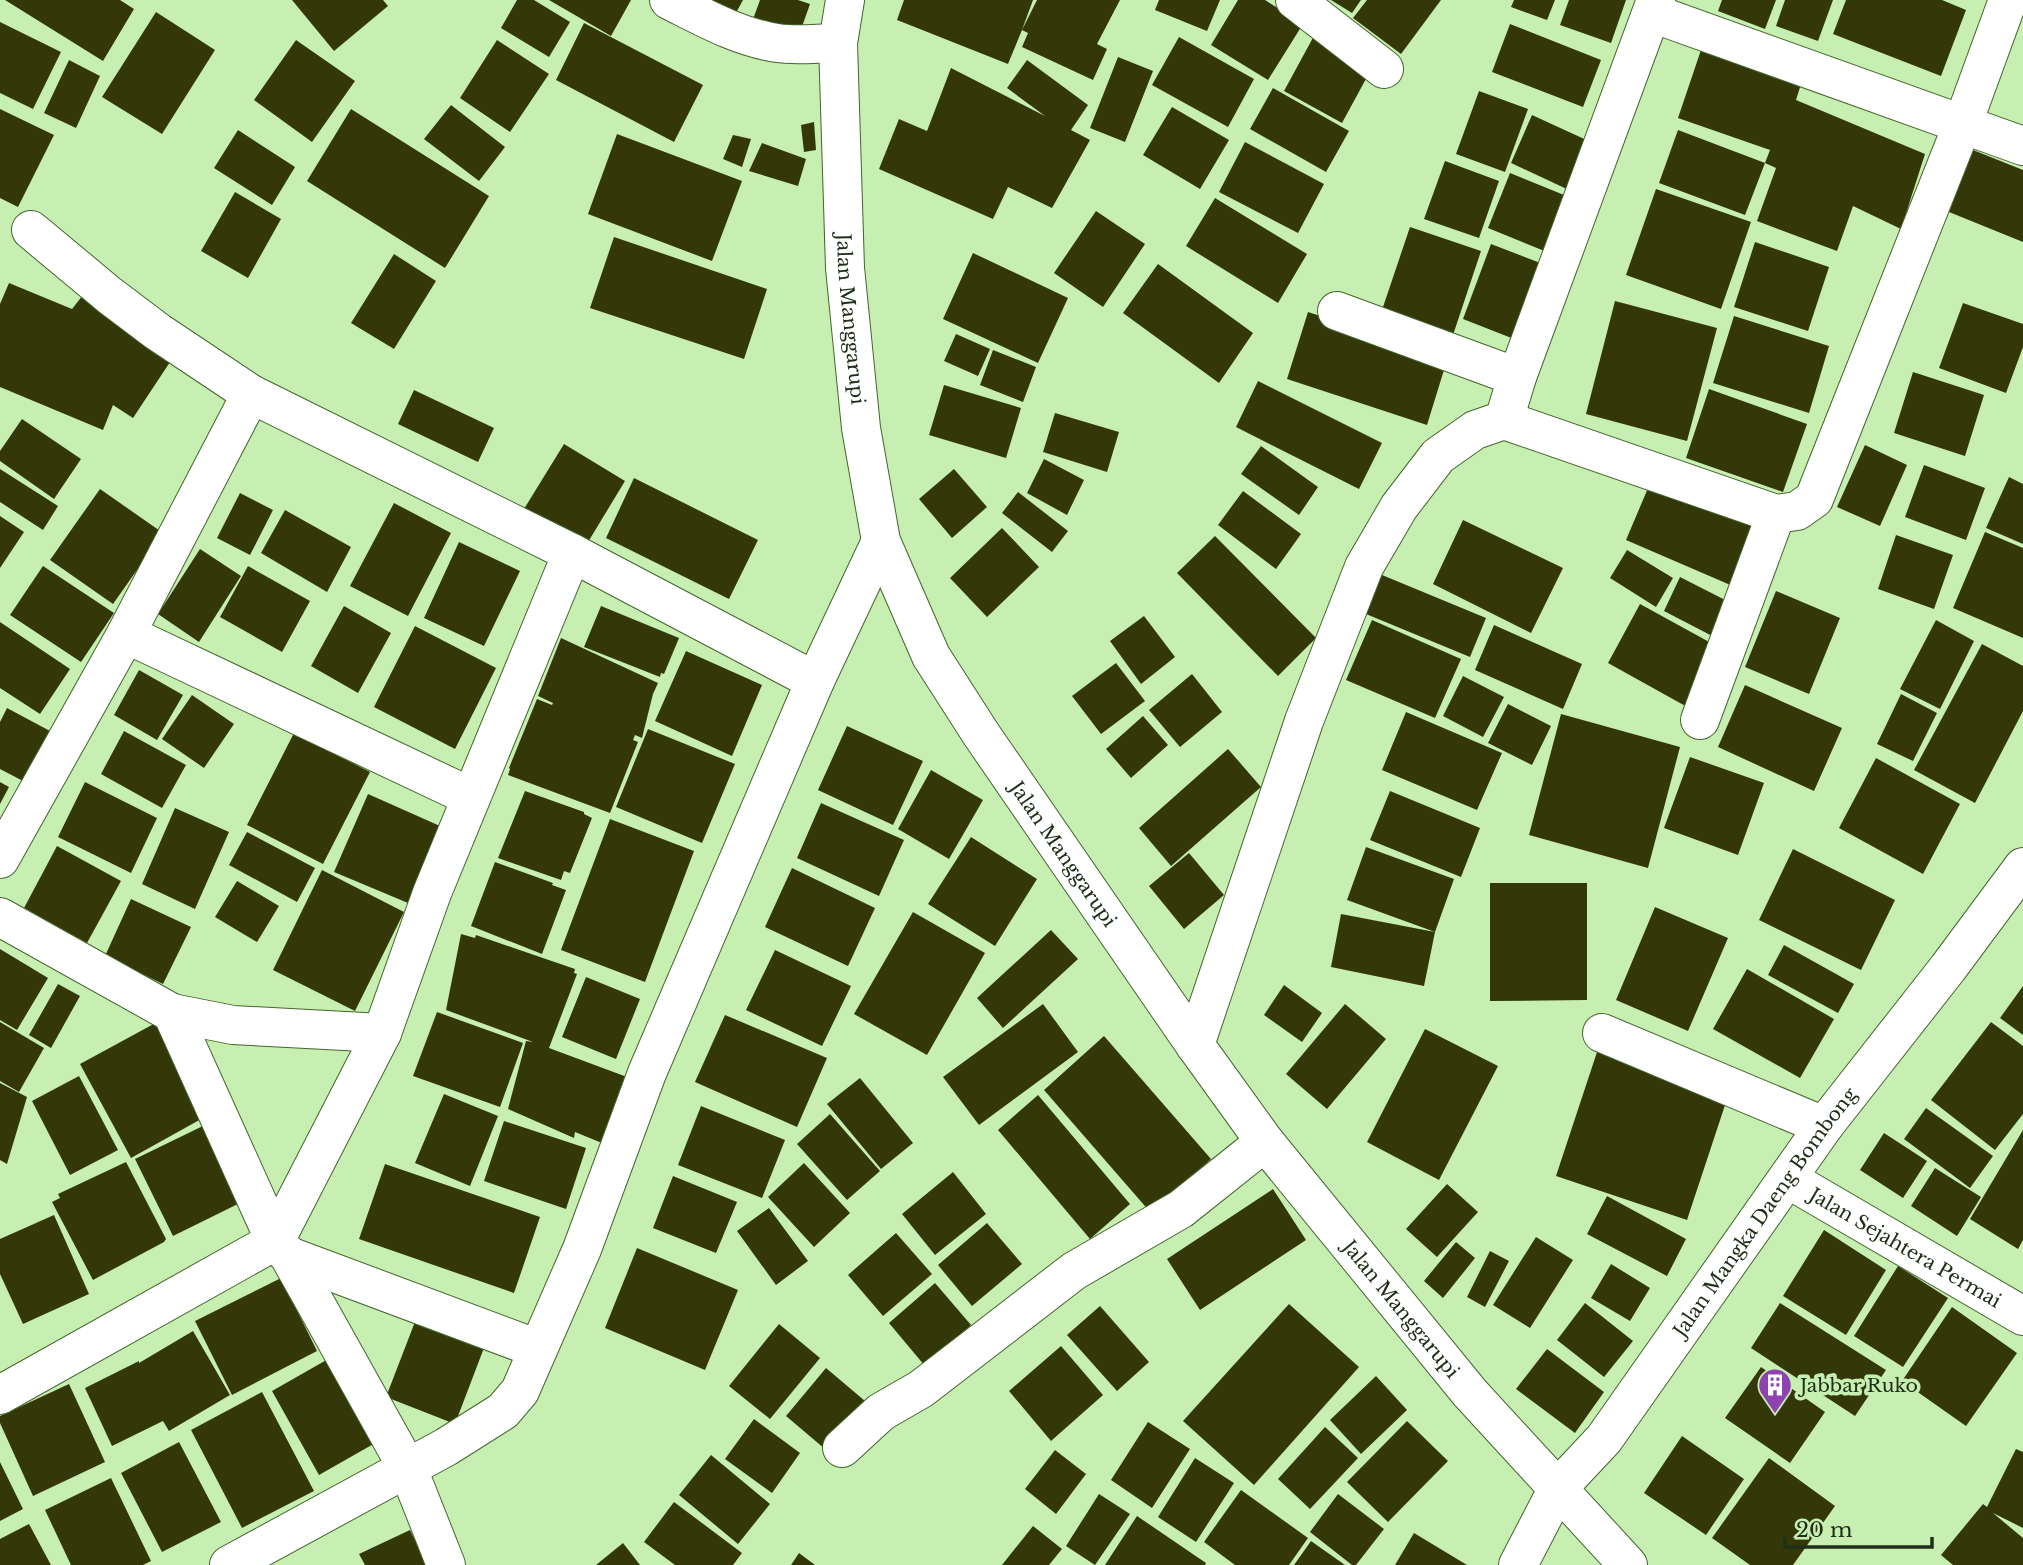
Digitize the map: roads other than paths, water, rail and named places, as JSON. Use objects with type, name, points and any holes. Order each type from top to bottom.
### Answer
[{"type":"street","points":[[668,0],[731,30],[754,37],[778,43],[838,43]]},
{"type":"street","name":"Jalan Manggarupi","points":[[845,0],[838,43],[845,268],[861,428],[881,541],[931,656],[981,734],[1265,1142],[1470,1392],[1628,1565]]},
{"type":"street","points":[[1295,0],[1384,69]]},
{"type":"street","points":[[1195,1045],[1304,721],[1364,567],[1399,507],[1438,456],[1475,430],[1504,420],[1776,514],[1797,510],[1814,499],[1962,126],[2008,0]]},
{"type":"street","points":[[1504,420],[1517,377],[1654,7],[1962,126],[2023,146]]},
{"type":"street","points":[[31,230],[128,310],[251,394],[572,554],[815,681]]},
{"type":"street","points":[[1337,311],[1517,377]]},
{"type":"street","points":[[0,859],[127,634],[251,394]]},
{"type":"street","points":[[1700,720],[1776,514]]},
{"type":"street","points":[[229,1565],[408,1469],[503,1410],[520,1391],[582,1249],[647,1073],[815,681],[881,541]]},
{"type":"street","points":[[0,1395],[282,1249],[382,1033],[432,893],[572,554]]},
{"type":"street","points":[[127,634],[471,797]]},
{"type":"street","name":"Jalan Mangka Daeng Bombong","points":[[1518,1565],[1558,1488],[1604,1438],[1824,1126],[2023,867]]},
{"type":"street","points":[[0,916],[172,1013],[233,1025],[382,1033]]},
{"type":"street","points":[[172,1013],[282,1249],[408,1469],[446,1565]]},
{"type":"street","points":[[1602,1033],[1824,1126]]},
{"type":"street","points":[[842,1448],[881,1412],[921,1389],[1074,1271],[1181,1209],[1265,1142]]},
{"type":"street","name":"Jalan Sejahtera Permai","points":[[1788,1179],[2023,1316]]},
{"type":"street","points":[[282,1249],[537,1349]]},
{"type":"place","name":"Jabbar Ruko","points":[[1775,1415]]}]
